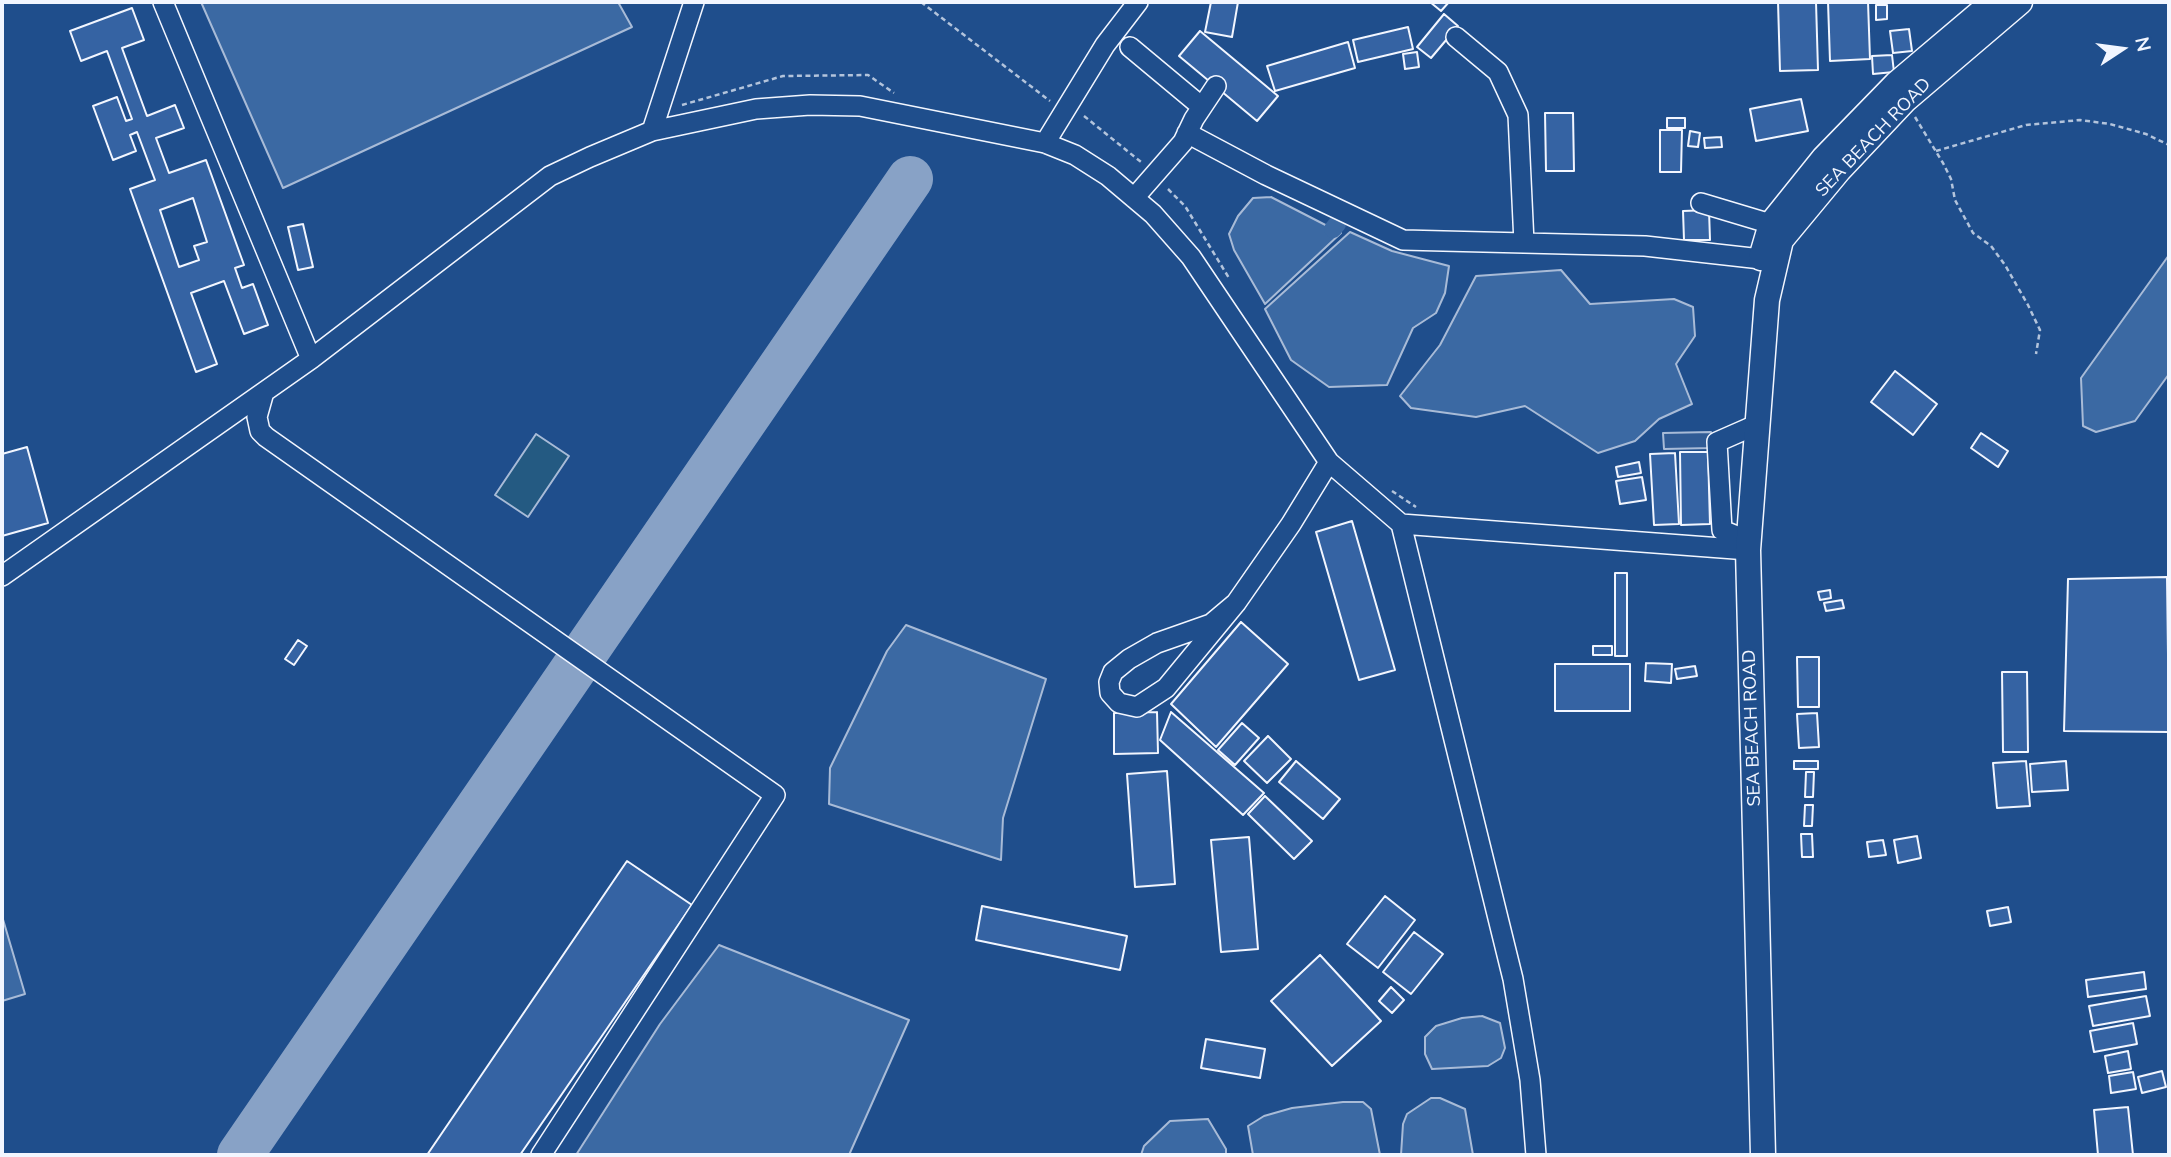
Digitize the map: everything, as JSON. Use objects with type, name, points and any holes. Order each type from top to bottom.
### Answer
[{"type":"main road","name":"SEA BEACH ROAD","points":[[1767,300],[1761,259],[1771,224],[1824,159],[1896,84],[1993,2]]},
{"type":"main road","name":"SEA BEACH ROAD","points":[[1763,1155],[1748,545],[1767,300],[1782,240],[1839,170],[1905,100],[2021,2]]},
{"type":"street","points":[[163,2],[311,359]]},
{"type":"street","points":[[652,131],[694,2]]},
{"type":"street","points":[[1045,144],[1105,46],[1138,2]]},
{"type":"street","points":[[1456,37],[1498,72],[1518,115],[1524,243]]},
{"type":"street","points":[[1130,47],[1202,107]]},
{"type":"street","points":[[1134,198],[1183,142],[1216,86]]},
{"type":"street","points":[[2,576],[311,359],[550,177],[652,131],[756,109],[810,105],[860,106],[1045,144],[1075,155],[1108,176],[1153,214],[1191,257],[1329,462],[1401,524],[1513,979],[1530,1080],[1536,1155]]},
{"type":"street","points":[[1187,133],[1266,175],[1403,240],[1645,246],[1761,259]]},
{"type":"street","points":[[1701,203],[1771,224]]},
{"type":"street","points":[[264,392],[257,417],[260,431],[266,437],[775,795],[541,1155]]},
{"type":"street","points":[[1748,545],[1722,530],[1717,442],[1758,424]]},
{"type":"street","points":[[1236,603],[1211,624],[1157,643],[1129,659],[1113,672],[1109,682],[1110,692],[1119,703],[1137,707],[1166,688],[1236,603],[1291,524],[1329,462]]},
{"type":"street","points":[[1401,524],[1748,545]]},
{"type":"path","points":[[921,2],[1057,107]]},
{"type":"path","points":[[672,107],[783,76],[868,75],[896,95]]},
{"type":"path","points":[[1905,100],[1951,179],[1955,200],[1973,233],[1990,246],[2005,265],[2028,306],[2040,330],[2036,354]]},
{"type":"path","points":[[1082,115],[1144,164]]},
{"type":"path","points":[[1935,151],[2026,125],[2080,120],[2110,124],[2146,134],[2169,145]]},
{"type":"path","points":[[1161,181],[1185,206],[1235,288]]},
{"type":"path","points":[[1392,491],[1415,507]]},
{"type":"shaded area","points":[[201,2],[618,2],[632,27],[283,188]]},
{"type":"shaded area","points":[[1271,197],[1341,233],[1265,304],[1234,250],[1229,234],[1238,216],[1253,198]]},
{"type":"shaded area","points":[[1350,232],[1392,251],[1449,266],[1445,293],[1436,313],[1413,328],[1387,385],[1329,387],[1291,360],[1265,309]]},
{"type":"shaded area","points":[[2169,255],[2169,374],[2135,421],[2096,432],[2083,426],[2081,378]]},
{"type":"shaded area","points":[[1561,270],[1590,304],[1674,299],[1693,307],[1695,336],[1676,364],[1692,404],[1659,419],[1635,441],[1598,453],[1525,406],[1476,417],[1411,408],[1400,396],[1440,345],[1476,276]]},
{"type":"shaded area","points":[[1711,432],[1711,448],[1664,449],[1663,433]]},
{"type":"shaded area","points":[[536,434],[569,456],[528,517],[495,495]]},
{"type":"shaded area","points":[[906,625],[1046,679],[1003,818],[1001,860],[829,804],[830,768],[887,651]]},
{"type":"shaded area","points":[[2,916],[25,994],[2,1001]]},
{"type":"shaded area","points":[[719,945],[909,1020],[849,1155],[576,1155],[660,1024]]},
{"type":"shaded area","points":[[1482,1016],[1500,1023],[1505,1048],[1501,1058],[1488,1066],[1432,1069],[1425,1054],[1425,1037],[1436,1026],[1462,1018]]},
{"type":"shaded area","points":[[1431,1098],[1440,1098],[1465,1109],[1473,1155],[1401,1155],[1403,1124],[1407,1114]]},
{"type":"shaded area","points":[[1363,1102],[1371,1109],[1380,1155],[1253,1155],[1248,1126],[1264,1116],[1292,1108]]},
{"type":"shaded area","points":[[1208,1119],[1226,1149],[1226,1155],[1141,1155],[1144,1146],[1170,1121]]},
{"type":"building","points":[[1211,2],[1238,2],[1232,37],[1205,32]]},
{"type":"building","points":[[1430,2],[1449,2],[1441,11]]},
{"type":"building","points":[[1778,2],[1816,2],[1818,70],[1780,71]]},
{"type":"building","points":[[1828,2],[1868,2],[1870,59],[1830,61]]},
{"type":"building","points":[[1876,5],[1887,5],[1887,19],[1876,20]]},
{"type":"building","points":[[132,8],[144,40],[122,48],[147,116],[175,105],[184,128],[156,138],[169,173],[206,160],[244,265],[235,268],[242,288],[253,284],[268,325],[244,334],[224,281],[191,293],[217,364],[196,372],[130,189],[155,180],[137,132],[130,135],[136,151],[113,160],[93,106],[117,97],[126,121],[132,119],[107,51],[81,61],[70,31]],"holes":[[[193,198],[207,242],[194,246],[199,260],[179,267],[160,210]]]},
{"type":"building","points":[[1444,14],[1458,26],[1431,58],[1417,47]]},
{"type":"building","points":[[1408,27],[1413,49],[1358,62],[1353,40]]},
{"type":"building","points":[[1909,29],[1912,51],[1893,53],[1890,31]]},
{"type":"building","points":[[1200,31],[1278,96],[1257,121],[1179,56]]},
{"type":"building","points":[[1348,42],[1355,68],[1275,91],[1267,66]]},
{"type":"building","points":[[1417,52],[1419,67],[1405,69],[1403,54]]},
{"type":"building","points":[[1892,55],[1894,72],[1873,74],[1872,56]]},
{"type":"building","points":[[1801,99],[1808,131],[1756,141],[1750,109]]},
{"type":"building","points":[[1545,113],[1573,113],[1574,171],[1546,171]]},
{"type":"building","points":[[1667,118],[1685,118],[1685,128],[1667,128]]},
{"type":"building","points":[[1660,130],[1682,130],[1681,172],[1660,172]]},
{"type":"building","points":[[1690,131],[1700,133],[1698,147],[1688,146]]},
{"type":"building","points":[[1721,137],[1722,147],[1705,148],[1704,138]]},
{"type":"building","points":[[1709,210],[1710,240],[1684,240],[1683,211]]},
{"type":"building","points":[[303,224],[313,267],[298,270],[288,227]]},
{"type":"building","points":[[1895,371],[1937,404],[1913,435],[1871,402]]},
{"type":"building","points":[[1981,433],[2008,451],[1998,467],[1971,448]]},
{"type":"building","points":[[27,447],[48,523],[2,536],[2,454]]},
{"type":"building","points":[[1680,452],[1708,452],[1710,524],[1681,525]]},
{"type":"building","points":[[1675,453],[1679,524],[1654,525],[1650,454]]},
{"type":"building","points":[[1639,462],[1641,473],[1618,477],[1616,467]]},
{"type":"building","points":[[1642,477],[1646,500],[1620,504],[1616,481]]},
{"type":"building","points":[[1352,521],[1395,670],[1359,680],[1316,532]]},
{"type":"building","points":[[1615,573],[1627,573],[1627,656],[1615,656]]},
{"type":"building","points":[[2167,577],[2169,732],[2064,731],[2068,579]]},
{"type":"building","points":[[1830,590],[1831,598],[1820,600],[1818,592]]},
{"type":"building","points":[[1842,600],[1844,608],[1826,611],[1824,603]]},
{"type":"building","points":[[1241,622],[1288,664],[1216,747],[1171,704]]},
{"type":"building","points":[[298,640],[307,646],[294,665],[285,659]]},
{"type":"building","points":[[1593,646],[1612,646],[1612,655],[1593,655]]},
{"type":"building","points":[[1797,657],[1819,657],[1819,707],[1798,707]]},
{"type":"building","points":[[1646,663],[1672,664],[1671,683],[1645,681]]},
{"type":"building","points":[[1555,664],[1630,664],[1630,711],[1555,711]]},
{"type":"building","points":[[1695,666],[1697,676],[1677,679],[1675,669]]},
{"type":"building","points":[[2002,672],[2027,672],[2028,752],[2003,752]]},
{"type":"building","points":[[1157,712],[1158,753],[1114,754],[1114,713]]},
{"type":"building","points":[[1171,712],[1264,793],[1243,815],[1160,740]]},
{"type":"building","points":[[1817,713],[1819,747],[1799,748],[1797,714]]},
{"type":"building","points":[[1242,723],[1259,738],[1235,765],[1218,750]]},
{"type":"building","points":[[1268,736],[1291,759],[1267,783],[1244,761]]},
{"type":"building","points":[[1296,761],[1340,799],[1323,819],[1279,782]]},
{"type":"building","points":[[1794,761],[1818,761],[1818,769],[1794,769]]},
{"type":"building","points":[[2026,761],[2030,806],[1997,808],[1993,763]]},
{"type":"building","points":[[2066,761],[2068,790],[2032,792],[2030,764]]},
{"type":"building","points":[[1167,771],[1175,884],[1135,887],[1127,774]]},
{"type":"building","points":[[1806,772],[1814,772],[1813,797],[1805,797]]},
{"type":"building","points":[[1265,796],[1312,841],[1294,859],[1248,814]]},
{"type":"building","points":[[1805,805],[1813,805],[1812,826],[1804,826]]},
{"type":"building","points":[[1801,834],[1812,834],[1813,857],[1802,857]]},
{"type":"building","points":[[1917,836],[1921,858],[1898,863],[1894,840]]},
{"type":"building","points":[[1249,837],[1258,949],[1221,952],[1211,840]]},
{"type":"building","points":[[1883,840],[1886,855],[1869,857],[1867,842]]},
{"type":"building","points":[[627,861],[692,905],[520,1155],[427,1155]]},
{"type":"building","points":[[1385,896],[1415,920],[1378,968],[1347,944]]},
{"type":"building","points":[[982,906],[1127,936],[1120,970],[976,940]]},
{"type":"building","points":[[2008,907],[2011,922],[1990,926],[1987,911]]},
{"type":"building","points":[[1414,932],[1443,954],[1411,994],[1383,972]]},
{"type":"building","points":[[1320,955],[1381,1021],[1332,1066],[1271,1001]]},
{"type":"building","points":[[2144,972],[2146,989],[2088,997],[2086,980]]},
{"type":"building","points":[[1391,987],[1404,1000],[1392,1013],[1379,1001]]},
{"type":"building","points":[[2146,996],[2150,1016],[2093,1026],[2089,1006]]},
{"type":"building","points":[[2133,1023],[2137,1044],[2094,1052],[2090,1031]]},
{"type":"building","points":[[1206,1039],[1265,1049],[1260,1078],[1201,1068]]},
{"type":"building","points":[[2128,1051],[2131,1069],[2108,1073],[2105,1056]]},
{"type":"building","points":[[2162,1071],[2166,1087],[2142,1093],[2138,1077]]},
{"type":"building","points":[[2133,1072],[2136,1089],[2111,1093],[2109,1076]]},
{"type":"building","points":[[2128,1107],[2133,1155],[2098,1155],[2094,1110]]},
{"type":"waterway","points":[[1333,229],[1337,224]]},
{"type":"taxiway","points":[[240,1155],[910,179]]}]
